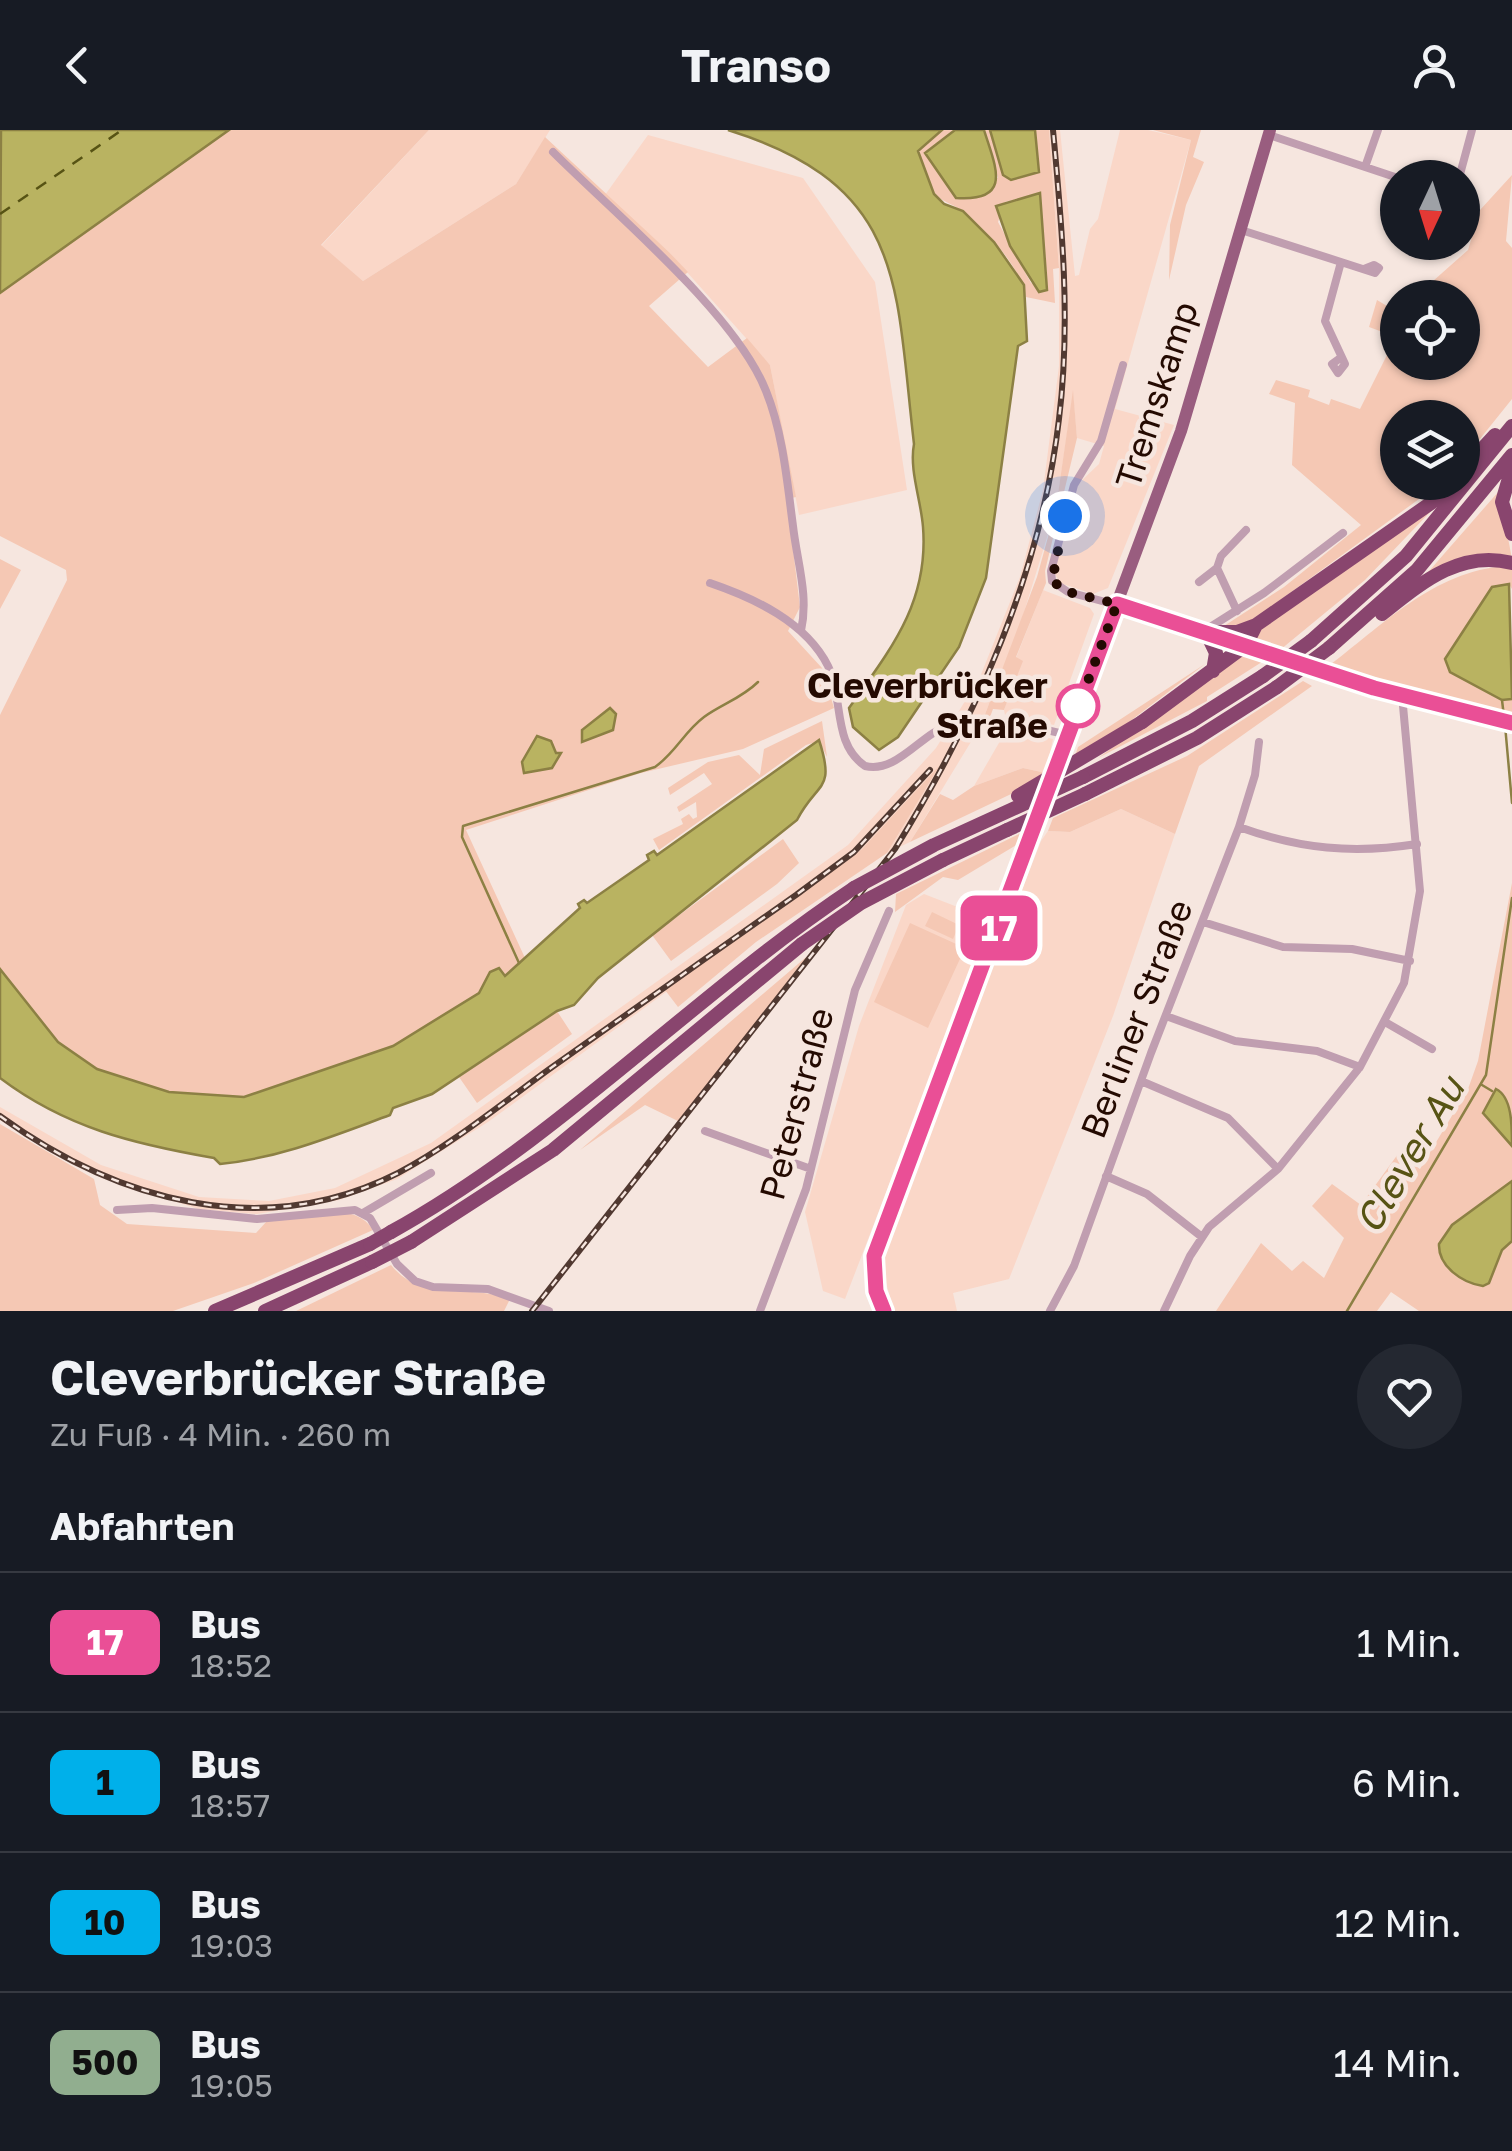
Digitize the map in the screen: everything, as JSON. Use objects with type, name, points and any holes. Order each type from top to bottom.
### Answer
[{"type":"highway","points":[[1480,451],[1500,429],[1512,426]]},
{"type":"highway","points":[[216,1311],[370,1244],[540,1137],[791,930],[888,868],[1192,722],[1263,676],[1311,641],[1406,556],[1512,426]]},
{"type":"highway","points":[[1347,635],[1417,570],[1512,455]]},
{"type":"highway","points":[[1512,468],[1502,502],[1512,534]]},
{"type":"highway","points":[[1213,671],[1216,652],[1205,631],[1237,632],[1256,625],[1432,500]]},
{"type":"highway","points":[[265,1311],[412,1242],[553,1150],[802,944],[898,882],[1198,738],[1458,564],[1482,559],[1512,563]]},
{"type":"highway","points":[[1005,811],[1018,797],[1142,722],[1213,671],[1246,645],[1256,625]]},
{"type":"main road","name":"Tremskamp","points":[[884,1311],[876,1291],[874,1256],[1181,431],[1270,132]]},
{"type":"main road","points":[[1117,604],[1402,696],[1508,722]]},
{"type":"street","points":[[1366,167],[1378,130]]},
{"type":"street","points":[[1464,160],[1472,130]]},
{"type":"street","points":[[1270,132],[1380,172]]},
{"type":"street","points":[[553,152],[716,312],[754,365],[767,392],[785,462],[806,596],[801,631]]},
{"type":"street","points":[[1241,230],[1364,270]]},
{"type":"street","points":[[1339,360],[1326,321],[1341,262]]},
{"type":"street","points":[[1117,604],[1063,590],[1052,581],[1051,572],[1074,485],[1101,441],[1123,365]]},
{"type":"street","points":[[1199,582],[1217,568],[1220,556],[1246,530]]},
{"type":"street","points":[[1205,631],[1343,533]]},
{"type":"street","points":[[1217,568],[1237,610]]},
{"type":"street","points":[[710,583],[744,594],[801,631],[828,666],[848,747],[866,766],[886,764],[948,726],[1012,722],[1068,735]]},
{"type":"street","points":[[1164,1311],[1202,1237],[1222,1215],[1278,1169],[1360,1067],[1385,1022],[1410,961],[1420,891],[1402,696]]},
{"type":"street","name":"Berliner Straße","points":[[1050,1311],[1074,1266],[1239,827],[1255,775],[1259,742]]},
{"type":"street","points":[[1239,827],[1288,844],[1331,850],[1417,844]]},
{"type":"street","name":"Peterstraße","points":[[760,1311],[811,1169],[855,990],[888,911]]},
{"type":"street","points":[[1203,922],[1282,947],[1352,949],[1410,961]]},
{"type":"street","points":[[1166,1016],[1235,1041],[1317,1051],[1360,1067]]},
{"type":"street","points":[[1385,1022],[1432,1049]]},
{"type":"street","points":[[1141,1082],[1228,1118],[1278,1169]]},
{"type":"street","points":[[705,1131],[811,1169]]},
{"type":"street","points":[[117,1210],[152,1208],[257,1218],[347,1209],[362,1212],[431,1173]]},
{"type":"street","points":[[1106,1176],[1147,1194],[1202,1237]]},
{"type":"street","points":[[362,1212],[414,1282],[488,1289],[549,1311]]},
{"type":"shaded area","points":[[1,130],[229,130],[0,293]]},
{"type":"shaded area","points":[[229,130],[429,130],[321,245],[363,281],[516,184],[545,137],[669,252],[688,272],[649,306],[708,367],[747,338],[770,365],[796,497],[787,499],[800,607],[788,631],[822,668],[834,708],[743,749],[641,773],[466,830],[525,958],[504,976],[490,972],[479,993],[393,1046],[244,1097],[169,1092],[97,1069],[58,1042],[0,969],[0,715],[67,580],[66,570],[0,536],[0,293]]},
{"type":"shaded area","points":[[429,130],[550,130],[516,184],[363,281],[321,246]]},
{"type":"shaded area","points":[[728,130],[942,130],[918,151],[934,194],[944,204],[963,211],[994,242],[1024,285],[1027,341],[1018,346],[986,578],[959,647],[898,737],[879,750],[853,727],[849,708],[904,624],[920,579],[923,554],[908,387],[894,289],[881,248],[861,212],[830,180],[787,153]]},
{"type":"shaded area","points":[[942,130],[955,130],[925,153],[998,178],[984,130],[990,130],[1003,175],[1039,172],[1035,130],[1049,130],[1059,268],[1053,269],[1055,303],[1026,297],[1017,273],[993,240],[965,213],[933,192],[917,156],[923,143]],"holes":[[[1040,193],[1046,290],[1031,283],[998,222],[1005,202]]]},
{"type":"shaded area","points":[[955,130],[984,130],[996,179],[986,194],[956,198],[925,153]]},
{"type":"shaded area","points":[[990,130],[1035,130],[1039,172],[1011,180],[1003,175]]},
{"type":"shaded area","points":[[1049,130],[1060,130],[1075,276],[1079,275],[1090,229],[1098,219],[1120,130],[1148,130],[1191,140],[1115,409],[1174,425],[1108,588],[1093,594],[1060,583],[1053,571],[1077,485],[1099,464],[1104,446],[1077,438],[1073,394],[1056,508],[1021,622],[980,727],[910,842],[887,853],[936,771],[862,849],[488,1122],[397,1179],[339,1200],[257,1214],[198,1209],[97,1175],[0,1120],[0,1107],[101,1165],[199,1197],[269,1201],[335,1188],[431,1143],[848,845],[936,748],[980,677],[1020,577],[1043,490],[1059,366],[1059,268]]},
{"type":"shaded area","points":[[1153,130],[1201,130],[1193,157],[1204,162],[1186,205],[1169,280],[1170,225],[1191,140]]},
{"type":"shaded area","points":[[648,135],[803,178],[875,282],[907,490],[799,515],[770,365],[669,252],[605,195]]},
{"type":"shaded area","points":[[1512,175],[1506,241],[1512,248],[1512,399],[1480,439],[1480,400],[1380,400],[1380,500],[1418,500],[1257,617],[1237,628],[1224,626],[1284,587],[1361,525],[1292,465],[1295,403],[1269,394],[1276,380],[1310,390],[1308,397],[1329,405],[1331,399],[1360,409],[1380,369],[1380,380],[1480,380],[1480,280],[1434,280],[1457,260],[1480,260],[1480,210]]},
{"type":"shaded area","points":[[1040,193],[1047,290],[1039,292],[1010,246],[996,206]]},
{"type":"shaded area","points":[[1377,300],[1380,302],[1380,331],[1369,327]]},
{"type":"shaded area","points":[[1073,390],[1077,438],[1045,571],[1046,583],[1016,657],[1023,661],[1004,710],[993,709],[990,717],[984,717],[1037,577],[1056,508]]},
{"type":"shaded area","points":[[1499,491],[1512,559],[1423,578]]},
{"type":"shaded area","points":[[1432,510],[1365,580],[1280,650],[1256,642],[1258,629]]},
{"type":"shaded area","points":[[0,559],[21,570],[0,609]]},
{"type":"shaded area","points":[[1506,566],[1512,569],[1512,589],[1509,584],[1502,699],[1512,699],[1512,718],[1326,668],[1432,589],[1480,570]]},
{"type":"shaded area","points":[[1509,584],[1512,699],[1502,700],[1450,672],[1445,659],[1492,587]]},
{"type":"shaded area","points":[[1043,590],[1090,608],[1094,614],[1054,725],[1005,715],[1004,710],[1022,662],[1016,658]]},
{"type":"shaded area","points":[[1242,655],[1265,660],[1207,697],[1207,701],[1098,758]]},
{"type":"shaded area","points":[[1205,664],[1091,751],[1073,762],[1078,747]]},
{"type":"shaded area","points":[[1303,681],[1312,686],[1199,766],[1175,834],[1121,809],[1070,832],[1048,831],[1053,818],[1187,756]]},
{"type":"shaded area","points":[[610,708],[616,714],[613,730],[582,742],[582,730]]},
{"type":"shaded area","points":[[822,721],[827,757],[819,741],[806,745],[659,850],[653,839],[683,824],[681,819],[689,814],[693,819],[697,817],[696,802],[679,812],[677,807],[712,784],[704,773],[670,795],[668,788],[708,762],[739,755],[760,775],[764,749]]},
{"type":"shaded area","points":[[1007,729],[1053,739],[1046,773],[1023,768],[974,786]]},
{"type":"shaded area","points":[[537,736],[551,741],[556,753],[561,753],[552,768],[524,773],[522,762]]},
{"type":"shaded area","points":[[819,740],[825,778],[797,820],[598,978],[574,1005],[557,1011],[432,1094],[393,1108],[390,1115],[285,1151],[220,1164],[214,1158],[129,1140],[76,1122],[0,1078],[0,969],[58,1042],[97,1069],[169,1092],[244,1097],[393,1046],[479,993],[490,972],[499,968],[505,976],[580,908],[578,904],[584,900],[587,903],[649,860],[647,855],[654,851],[657,855]]},
{"type":"shaded area","points":[[940,765],[887,853],[756,942],[678,1007],[665,990],[862,849]]},
{"type":"shaded area","points":[[1023,768],[1046,773],[1043,779],[910,842],[940,794],[953,800],[974,786]]},
{"type":"shaded area","points":[[1121,809],[1175,834],[1113,1016],[1009,1279],[953,1293],[957,1311],[894,1311],[879,1258],[1041,841],[1048,831],[1070,832]]},
{"type":"shaded area","points":[[1023,832],[1018,844],[958,880],[943,877],[895,912],[896,894]]},
{"type":"shaded area","points":[[783,839],[799,863],[777,884],[671,961],[652,935]]},
{"type":"shaded area","points":[[1512,883],[1512,1311],[1419,1311],[1391,1292],[1377,1311],[1216,1311],[1261,1243],[1292,1271],[1303,1261],[1324,1278],[1344,1238],[1312,1206],[1332,1184],[1361,1205],[1398,1154],[1420,1169],[1468,1089],[1478,1061]]},
{"type":"shaded area","points":[[924,894],[991,920],[845,1299],[823,1291],[805,1212],[859,1026],[906,905]]},
{"type":"shaded area","points":[[932,912],[959,925],[953,939],[925,926]]},
{"type":"shaded area","points":[[910,923],[965,948],[928,1028],[874,1002]]},
{"type":"shaded area","points":[[811,953],[678,1121],[645,1105],[580,1150]]},
{"type":"shaded area","points":[[557,1011],[572,1034],[477,1103],[459,1077]]},
{"type":"shaded area","points":[[1496,1089],[1508,1105],[1512,1146],[1483,1113]]},
{"type":"shaded area","points":[[0,1124],[94,1179],[100,1205],[127,1224],[256,1233],[267,1221],[339,1212],[364,1220],[373,1230],[254,1283],[173,1311],[0,1311]]},
{"type":"shaded area","points":[[1512,1181],[1512,1241],[1502,1250],[1489,1283],[1483,1286],[1467,1281],[1447,1266],[1439,1244],[1452,1225]]},
{"type":"shaded area","points":[[391,1265],[403,1277],[431,1289],[510,1299],[504,1311],[296,1311]]},
{"type":"waterway","points":[[519,963],[462,837],[463,826],[655,767],[704,717],[758,682]]},
{"type":"waterway","name":"Clever Au","points":[[1502,700],[1504,717]]},
{"type":"waterway","name":"Clever Au","points":[[1505,725],[1512,803]]},
{"type":"waterway","name":"Clever Au","points":[[1347,1311],[1486,1075],[1512,898]]},
{"type":"waterway","points":[[1482,1085],[1492,1091]]},
{"type":"ferry route","points":[[0,214],[122,130]]},
{"type":"railway","points":[[532,1311],[895,849],[978,696],[1021,589],[1050,477],[1059,419],[1065,310],[1053,130]]},
{"type":"railway","points":[[0,1116],[45,1146],[93,1170],[142,1190],[192,1202],[244,1208],[295,1205],[347,1194],[398,1173],[437,1150],[796,895],[854,852],[930,770]]},
{"type":"bus line","name":"17","points":[[884,1311],[876,1291],[874,1256],[1014,889],[1117,604],[1374,688],[1512,723]]},
{"type":"place","name":"Cleverbrücker Straße","points":[[1078,706]]},
{"type":"route","points":[[1065,516],[1052,581],[1056,587],[1092,601],[1117,604],[1077,710],[1078,706]]}]
